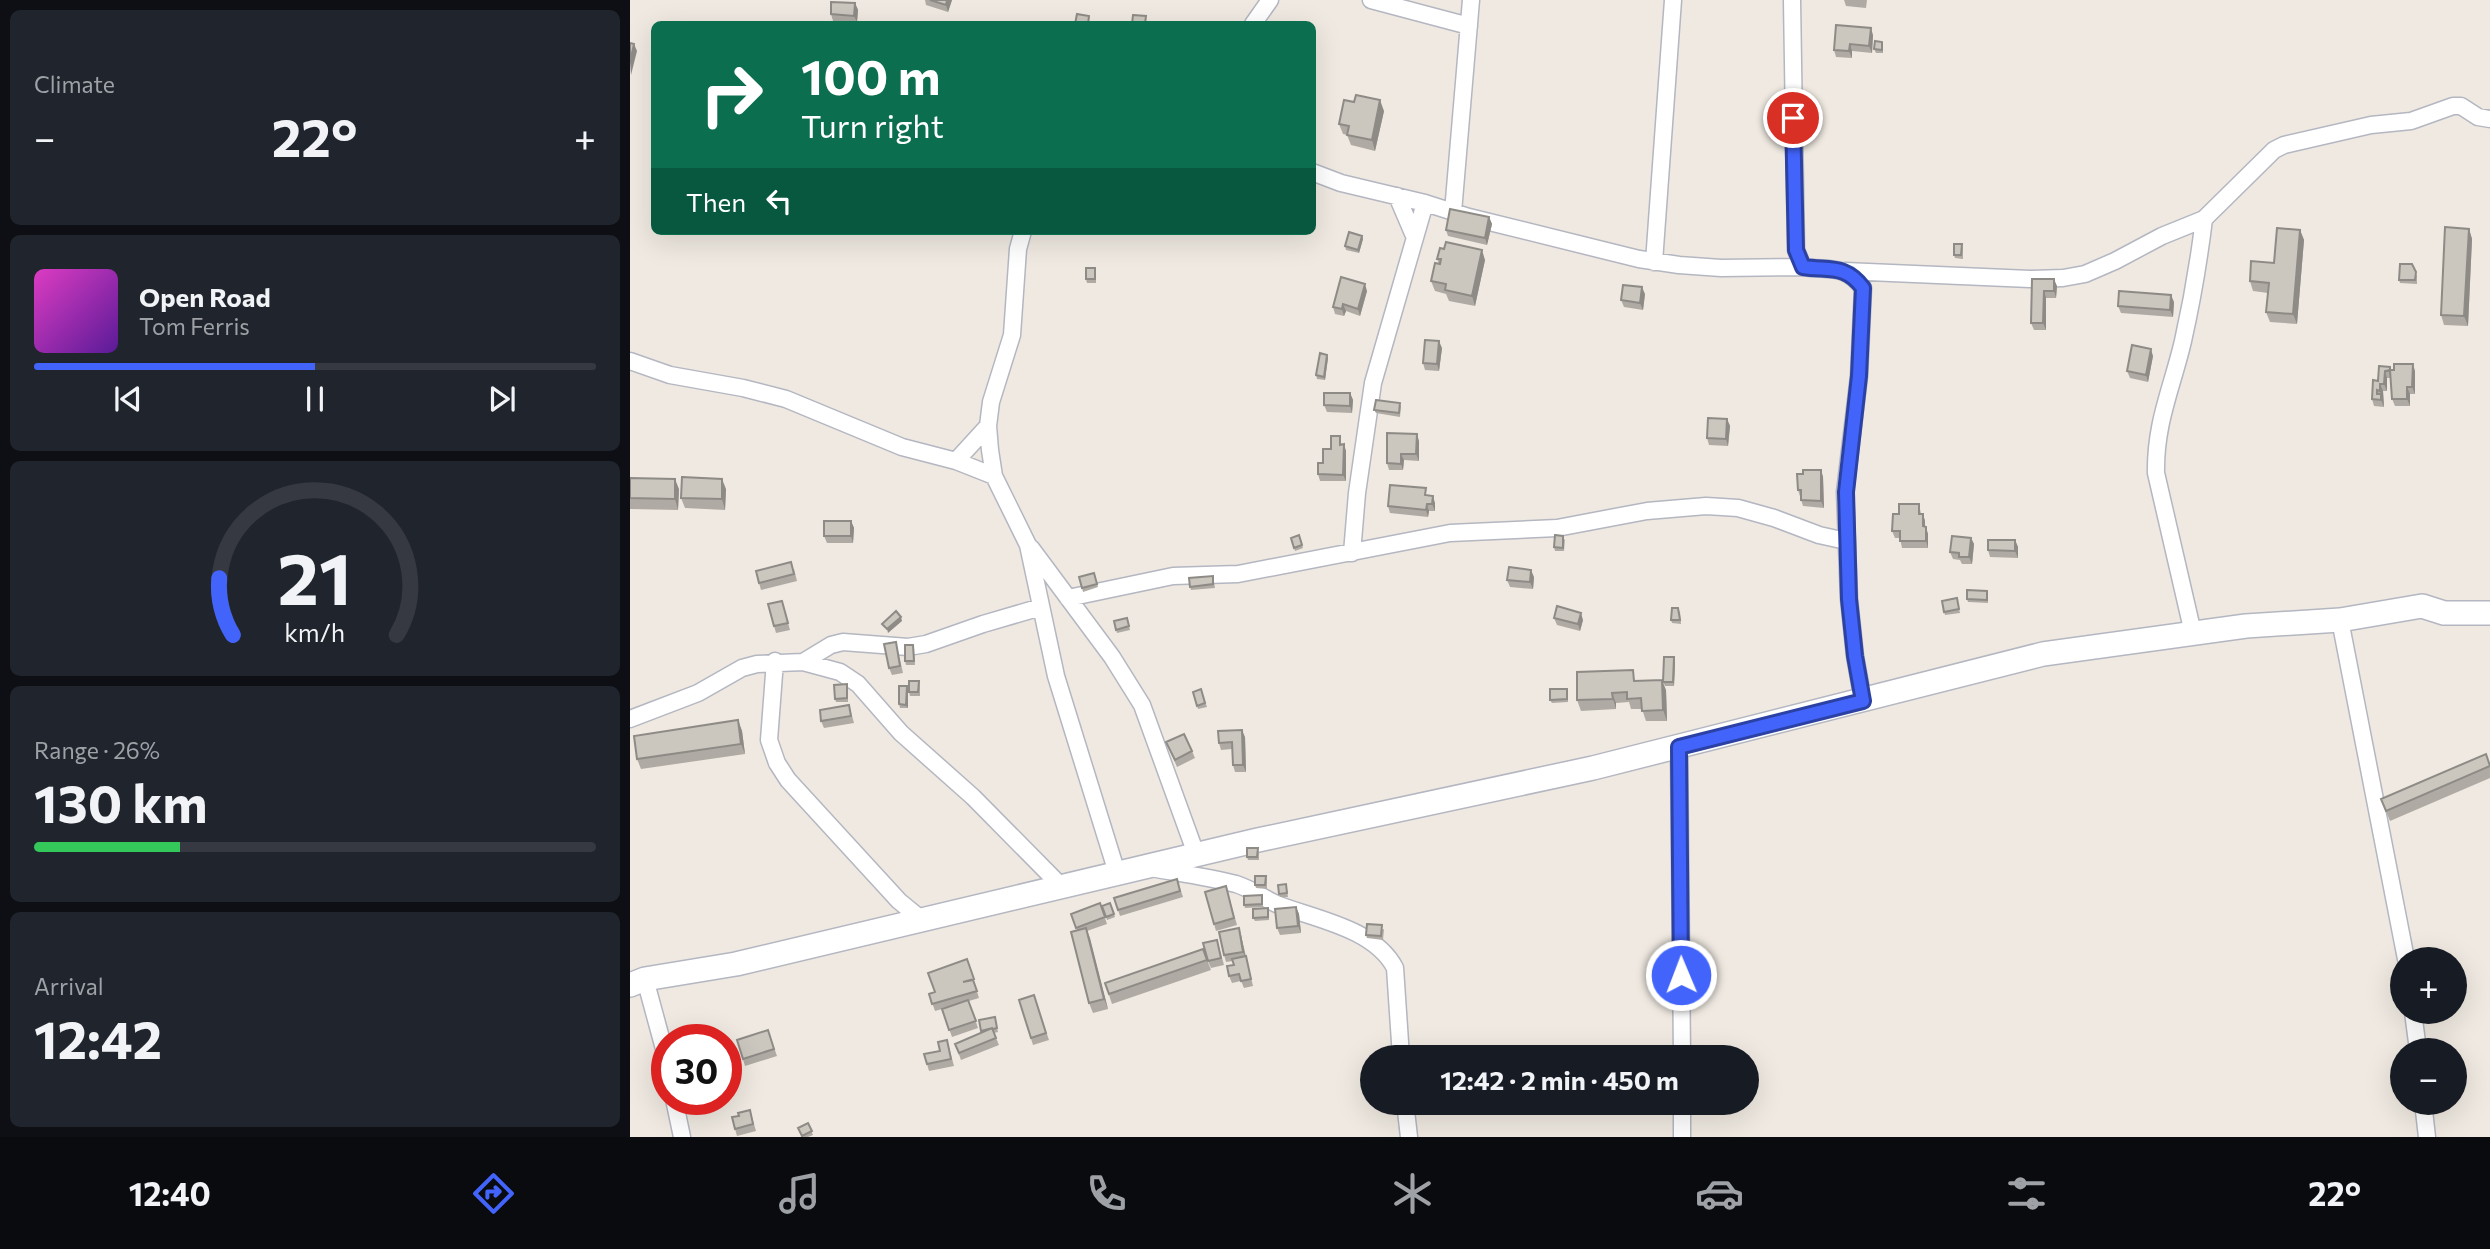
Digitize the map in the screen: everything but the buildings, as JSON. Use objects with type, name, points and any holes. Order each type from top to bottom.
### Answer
[{"type":"street","points":[[1255,21],[1270,0]]},
{"type":"street","points":[[1371,0],[1469,26]]},
{"type":"street","points":[[1453,212],[1471,0]]},
{"type":"street","points":[[1654,261],[1673,0]]},
{"type":"street","points":[[1792,0],[1796,250],[1803,267]]},
{"type":"street","points":[[1316,174],[1341,183],[1453,212],[1654,261],[1720,268],[1803,267],[2030,279],[2063,278],[2085,274],[2162,236],[2204,219],[2274,150],[2284,145],[2371,125],[2411,121],[2453,106],[2461,106],[2478,117],[2490,119]]},
{"type":"street","points":[[1397,196],[1415,238]]},
{"type":"street","points":[[1352,553],[1373,383],[1425,203]]},
{"type":"street","points":[[2193,633],[2156,472],[2155,452],[2158,425],[2183,342],[2199,264],[2204,219]]},
{"type":"street","points":[[1022,235],[1018,249],[1012,335],[997,377],[988,426],[994,476],[1028,545],[1112,657],[1142,705],[1196,854]]},
{"type":"street","points":[[1845,271],[1856,278],[1863,288],[1864,300],[1859,376],[1846,492],[1846,541],[1855,656],[1863,701]]},
{"type":"street","points":[[630,361],[670,375],[743,388],[786,400],[902,447],[956,461],[994,476]]},
{"type":"street","points":[[956,461],[988,426]]},
{"type":"street","points":[[1068,598],[1173,576],[1238,574],[1450,533],[1557,528],[1647,510],[1706,506],[1738,508],[1819,535],[1846,541]]},
{"type":"street","points":[[1028,545],[1056,676],[1117,873]]},
{"type":"street","points":[[654,1024],[638,982],[736,964],[1196,854],[1580,771],[2043,654],[2246,626],[2340,620],[2422,606],[2444,613],[2490,613]]},
{"type":"street","points":[[803,662],[831,645],[843,642],[908,647],[1041,607]]},
{"type":"street","points":[[2340,620],[2404,947]]},
{"type":"street","points":[[775,661],[769,740],[776,763],[788,780],[899,901],[920,919]]},
{"type":"street","points":[[630,719],[698,693],[742,668],[775,661],[803,662],[841,672],[858,684],[901,733],[973,797],[1061,886]]},
{"type":"street","points":[[1679,747],[1682,1045]]},
{"type":"street","points":[[1145,867],[1237,884],[1277,904],[1350,930],[1373,945],[1391,960],[1395,968],[1400,1045]]},
{"type":"street","points":[[677,1115],[682,1137]]},
{"type":"street","points":[[1406,1115],[1409,1137]]},
{"type":"street","points":[[1682,1115],[1682,1137]]},
{"type":"street","points":[[2424,1115],[2427,1137]]},
{"type":"route","points":[[1681,975],[1679,747],[1863,701],[1855,656],[1846,541],[1846,492],[1859,376],[1863,288],[1856,278],[1845,271],[1803,267],[1798,260],[1793,118]]}]
